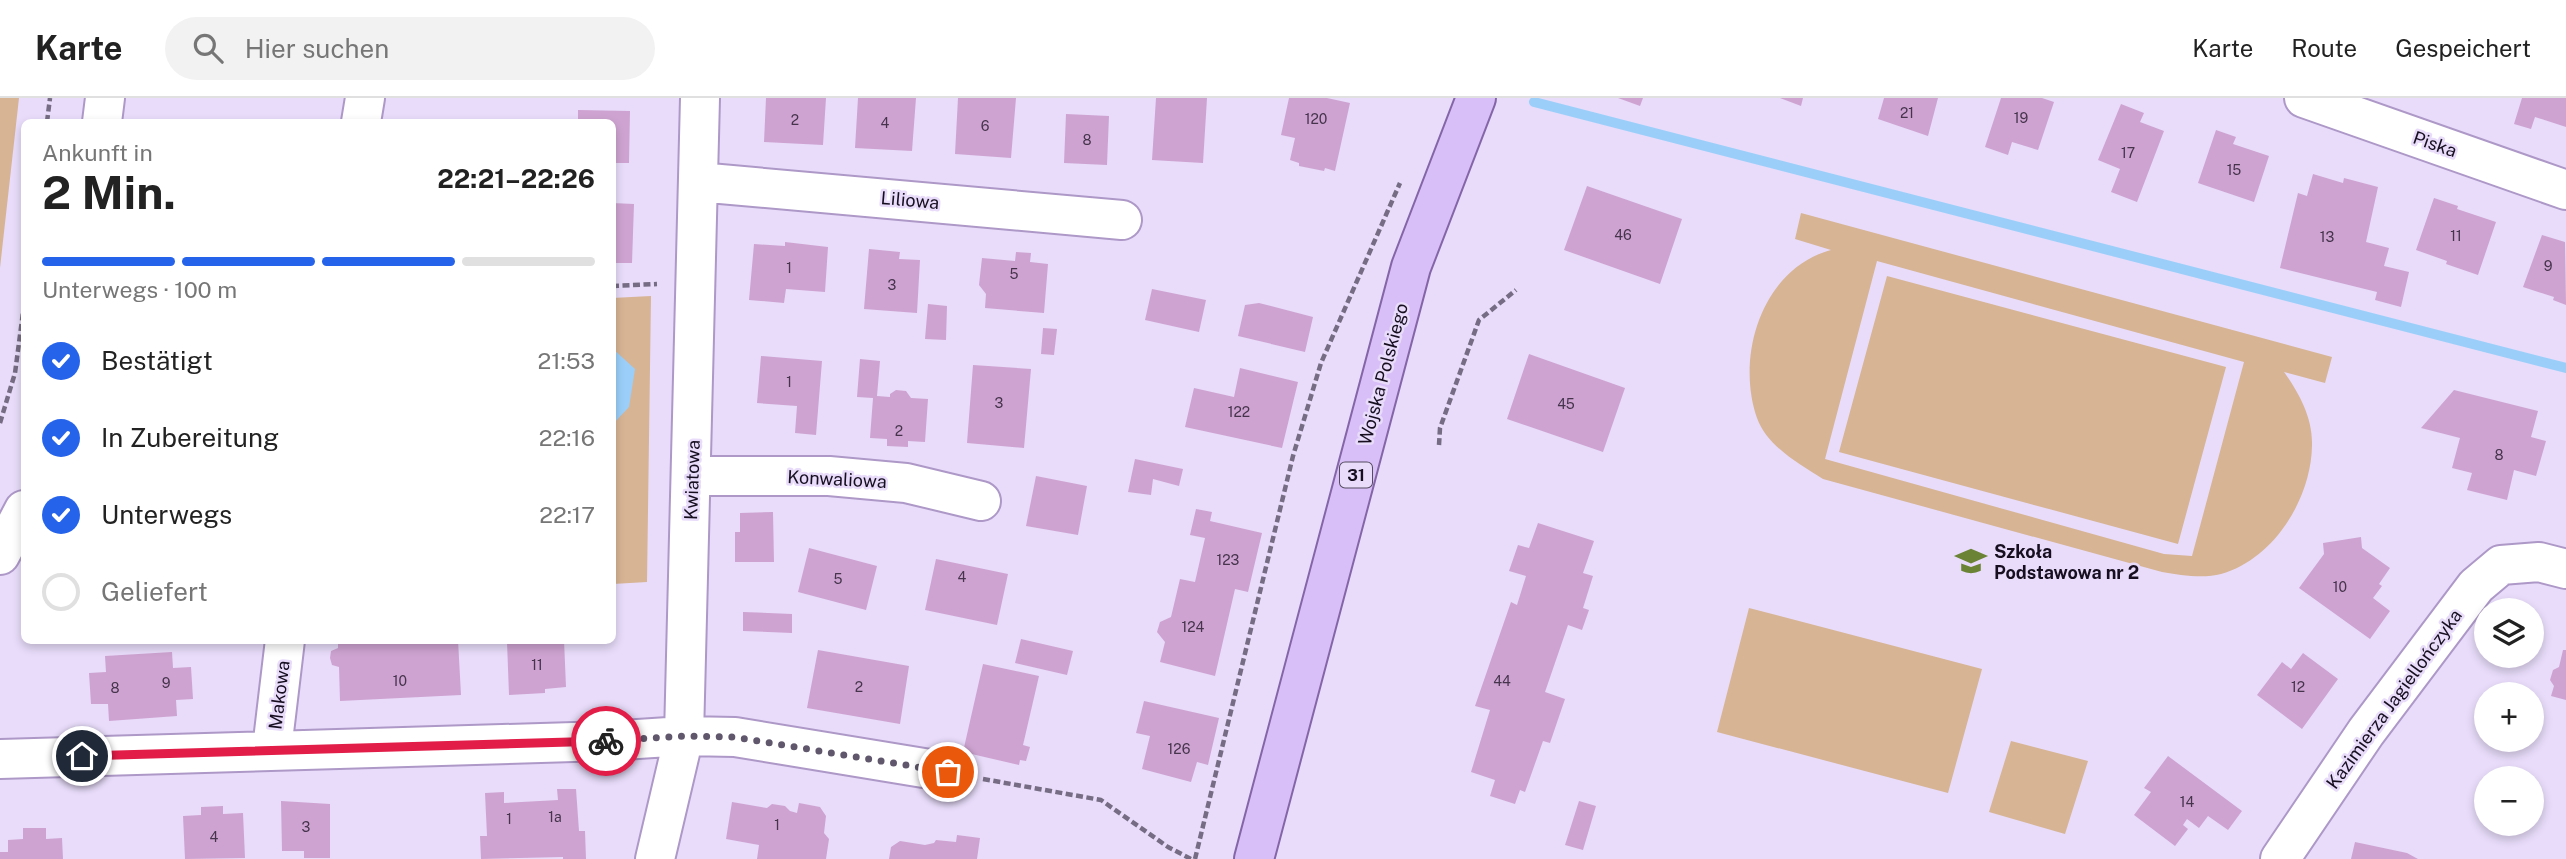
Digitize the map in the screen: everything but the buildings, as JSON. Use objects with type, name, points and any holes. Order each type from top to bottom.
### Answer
[{"type":"main road","name":"Wojska Polskiego","points":[[1254,859],[1411,267],[1476,98]]},
{"type":"street","points":[[102,119],[105,98]]},
{"type":"street","points":[[362,119],[365,98]]},
{"type":"street","name":"Kwiatowa","points":[[655,859],[684,736],[700,98]]},
{"type":"street","name":"Piska","points":[[2304,98],[2566,190]]},
{"type":"street","name":"Liliowa","points":[[698,182],[1122,220]]},
{"type":"street","name":"Konwaliowa","points":[[692,476],[829,477],[906,482],[981,501]]},
{"type":"street","points":[[0,555],[21,516]]},
{"type":"street","name":"Kazimierza Jagiellończyka","points":[[2280,859],[2366,732],[2476,586],[2501,565],[2539,562],[2566,569]]},
{"type":"street","name":"Makowa","points":[[272,749],[285,644]]},
{"type":"street","points":[[0,759],[607,741],[684,736],[734,737],[948,772]]},
{"type":"path","points":[[47,119],[50,98]]},
{"type":"path","points":[[948,772],[1101,800],[1193,859],[1293,456],[1317,377],[1391,199],[1405,174]]},
{"type":"path","points":[[1439,445],[1440,428],[1479,320],[1516,290]]},
{"type":"path","points":[[0,423],[15,373],[21,328]]},
{"type":"shaded area","points":[[0,98],[19,98],[0,268]]},
{"type":"shaded area","points":[[1801,213],[2332,357],[2325,383],[2284,372],[2304,406],[2312,436],[2310,466],[2297,506],[2273,541],[2257,555],[2221,574],[2192,576],[2162,572],[1823,479],[1785,453],[1768,437],[1757,418],[1751,393],[1753,342],[1760,317],[1772,294],[1788,275],[1807,260],[1831,250],[1795,239]],"holes":[[[1877,261],[2244,362],[2192,556],[2164,554],[1825,459]]]},
{"type":"shaded area","points":[[1887,276],[2226,367],[2178,544],[1839,452]]},
{"type":"shaded area","points":[[651,296],[647,582],[616,584],[616,298]]},
{"type":"shaded area","points":[[1749,608],[1982,669],[1948,793],[1717,732]]},
{"type":"shaded area","points":[[2011,741],[2088,761],[2065,834],[1989,812]]},
{"type":"water","points":[[616,352],[635,369],[629,407],[616,421]]},
{"type":"waterway","points":[[1534,102],[2566,368]]},
{"type":"way so far","points":[[606,741],[684,736],[734,737],[948,772]]},
{"type":"place","name":"Szkoła Podstawowa nr 2","points":[[1971,561]]},
{"type":"route","points":[[82,756],[606,741]]}]
